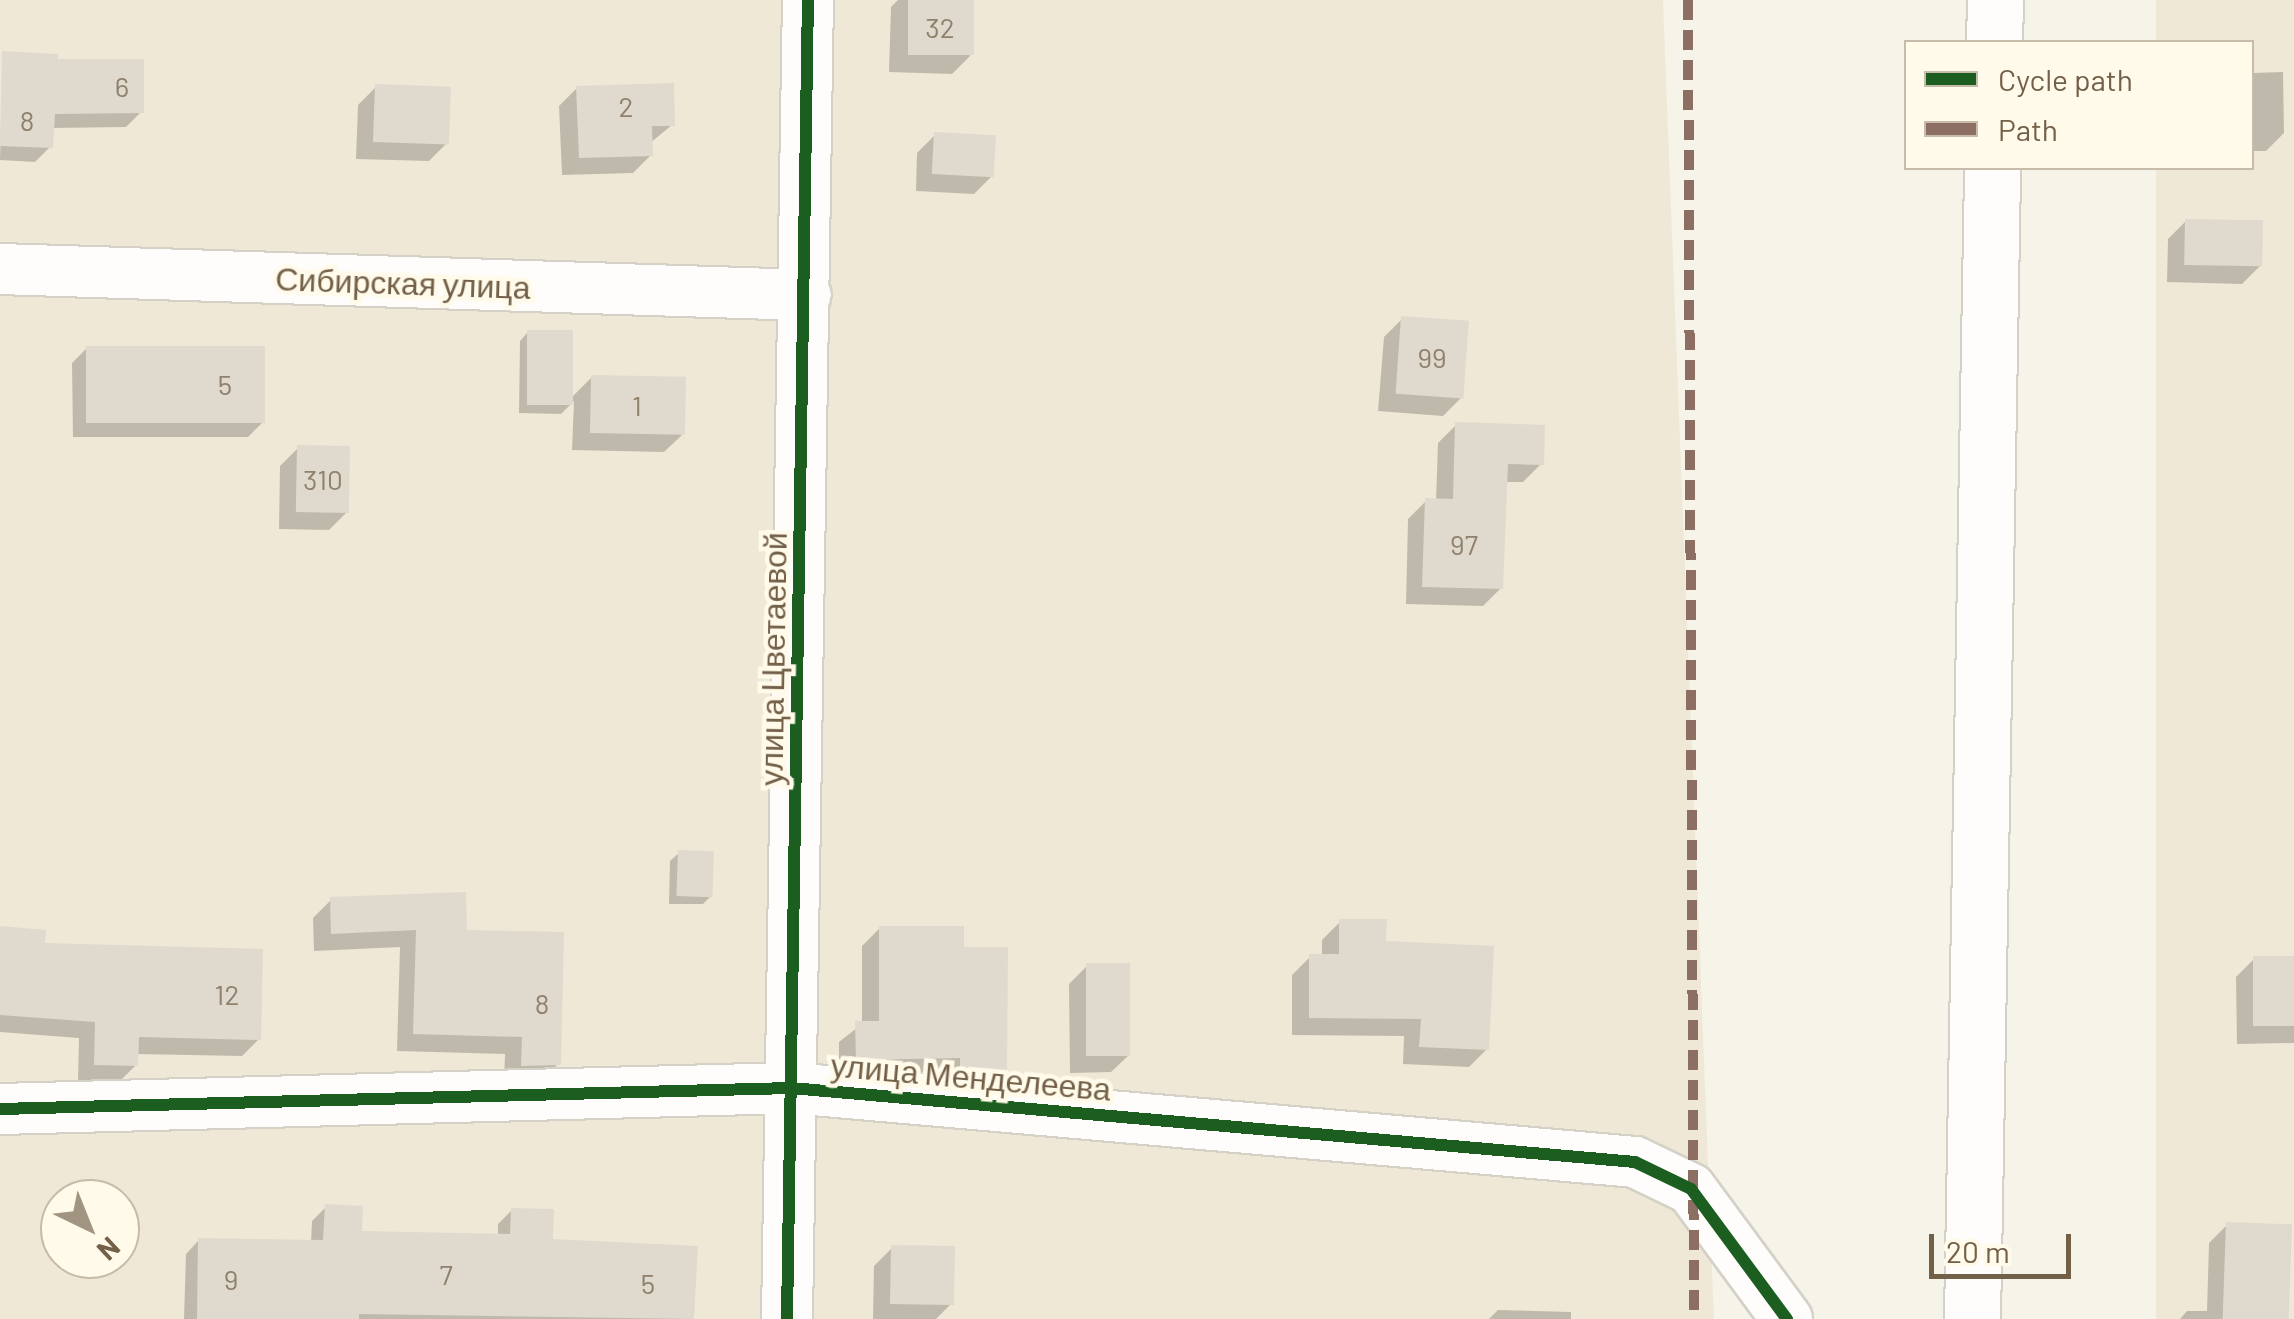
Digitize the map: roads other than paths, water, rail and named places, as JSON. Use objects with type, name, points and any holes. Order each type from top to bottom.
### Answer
[{"type":"street","name":"улица Цветаевой","points":[[787,1319],[808,0]]},
{"type":"street","points":[[1994,40],[1995,0]]},
{"type":"street","points":[[1972,1319],[1992,170]]},
{"type":"street","name":"Сибирская улица","points":[[0,269],[806,295]]},
{"type":"street","name":"улица Менделеева","points":[[0,1109],[791,1088],[1636,1162],[1691,1189],[1788,1319]]}]
